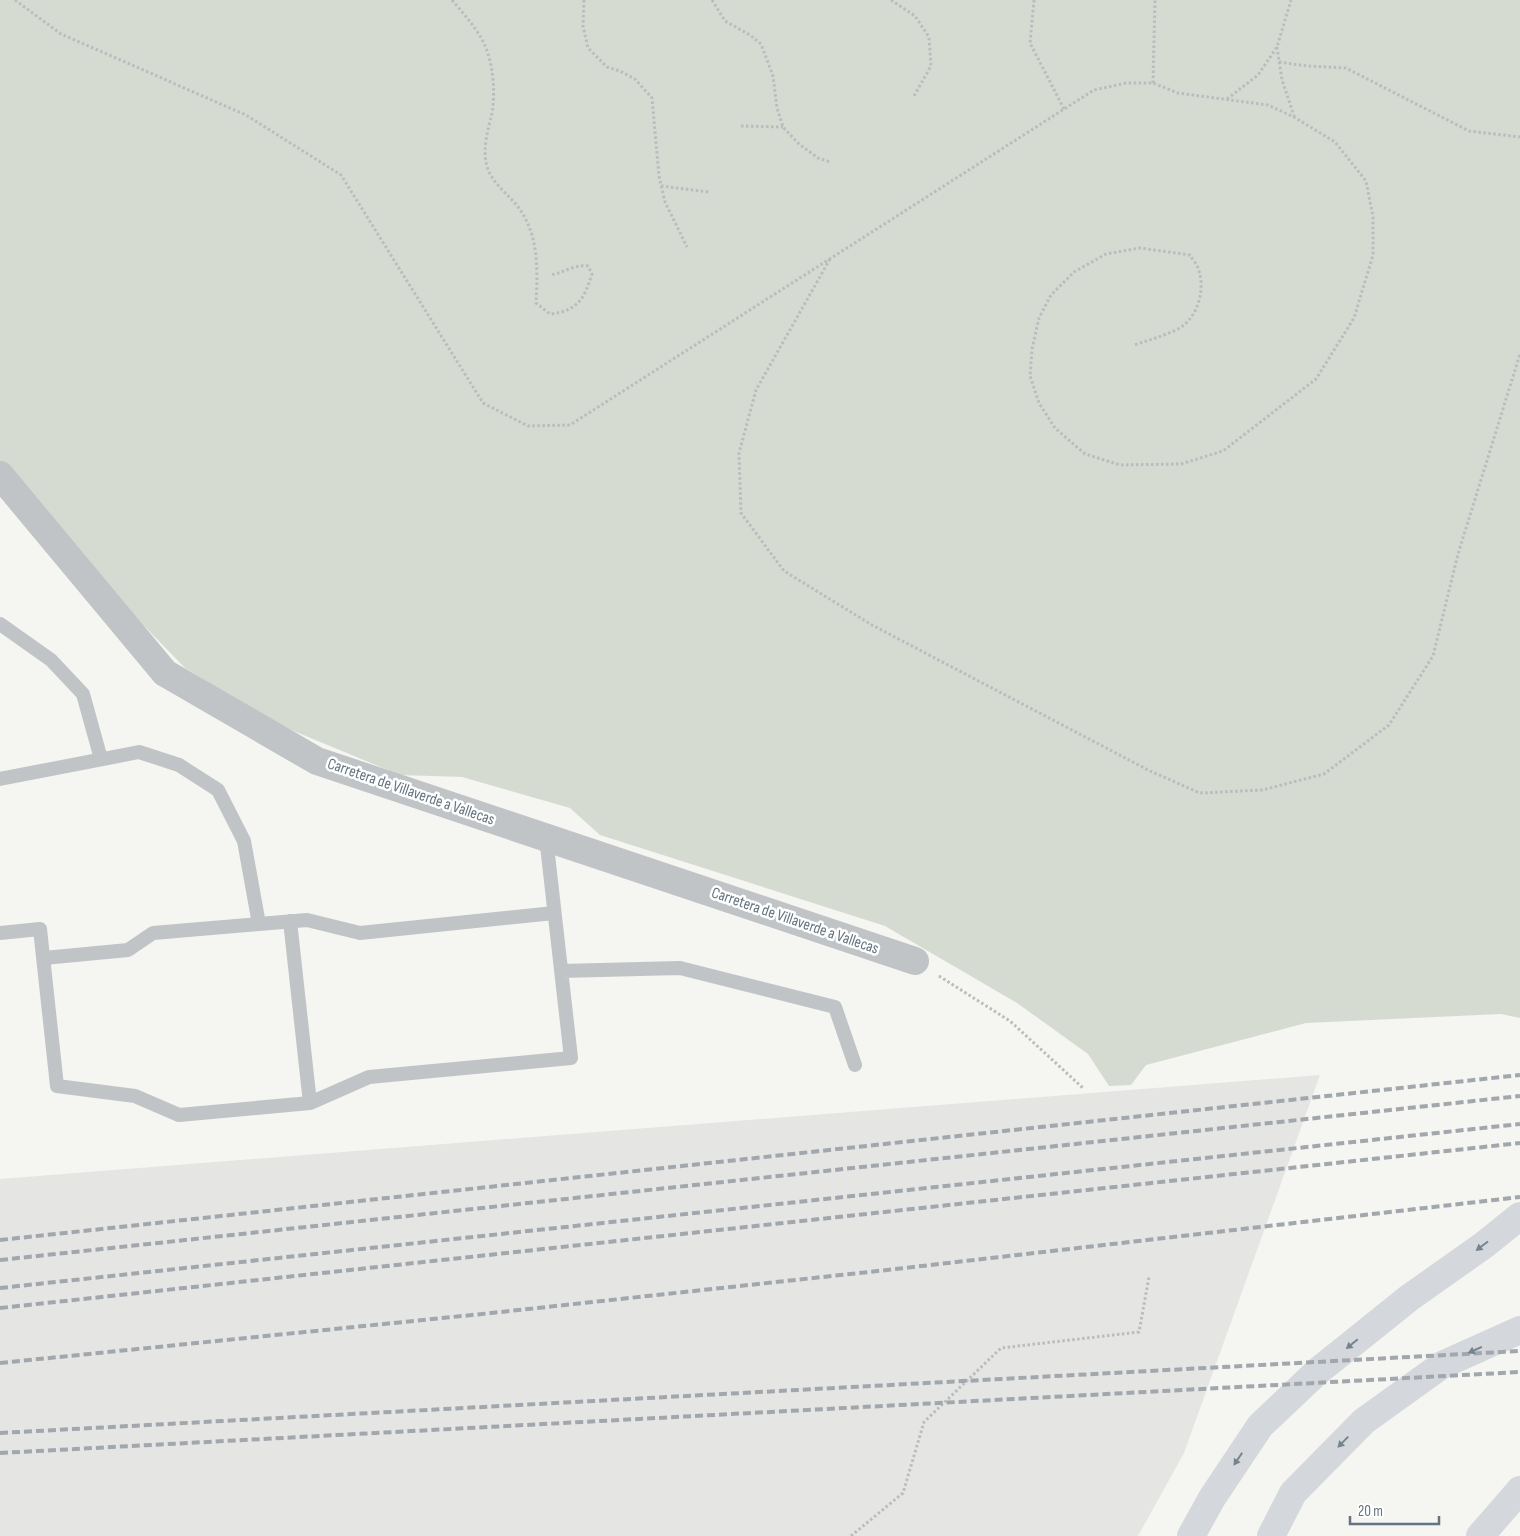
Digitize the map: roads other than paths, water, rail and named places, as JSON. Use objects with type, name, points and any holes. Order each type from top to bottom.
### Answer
[{"type":"highway","points":[[1191,1536],[1212,1498],[1260,1426],[1318,1371],[1409,1298],[1484,1245],[1520,1216]]},
{"type":"highway","points":[[1271,1536],[1293,1493],[1364,1420],[1442,1365],[1520,1330]]},
{"type":"highway","points":[[1480,1536],[1520,1490]]},
{"type":"street","name":"Carretera de Villaverde a Vallecas","points":[[0,474],[165,673],[317,761],[915,961]]},
{"type":"lane","points":[[0,624],[51,660],[83,694],[101,759]]},
{"type":"lane","points":[[0,779],[139,752],[179,765],[218,790],[244,841],[259,924]]},
{"type":"lane","points":[[0,933],[40,929],[57,1086],[136,1096],[179,1116],[310,1103],[369,1077],[571,1058],[546,838]]},
{"type":"lane","points":[[44,958],[128,950],[152,933],[307,920],[360,934],[554,913]]},
{"type":"lane","points":[[290,921],[310,1103]]},
{"type":"lane","points":[[561,971],[680,968],[835,1007],[855,1065]]},
{"type":"railway","points":[[0,1240],[1520,1075]]},
{"type":"railway","points":[[0,1260],[1520,1096]]},
{"type":"railway","points":[[0,1288],[1520,1124]]},
{"type":"railway","points":[[0,1308],[1520,1143]]},
{"type":"railway","points":[[0,1363],[482,1314],[887,1270],[1520,1197]]},
{"type":"railway","points":[[0,1433],[1520,1351]]},
{"type":"railway","points":[[0,1453],[1520,1372]]}]
